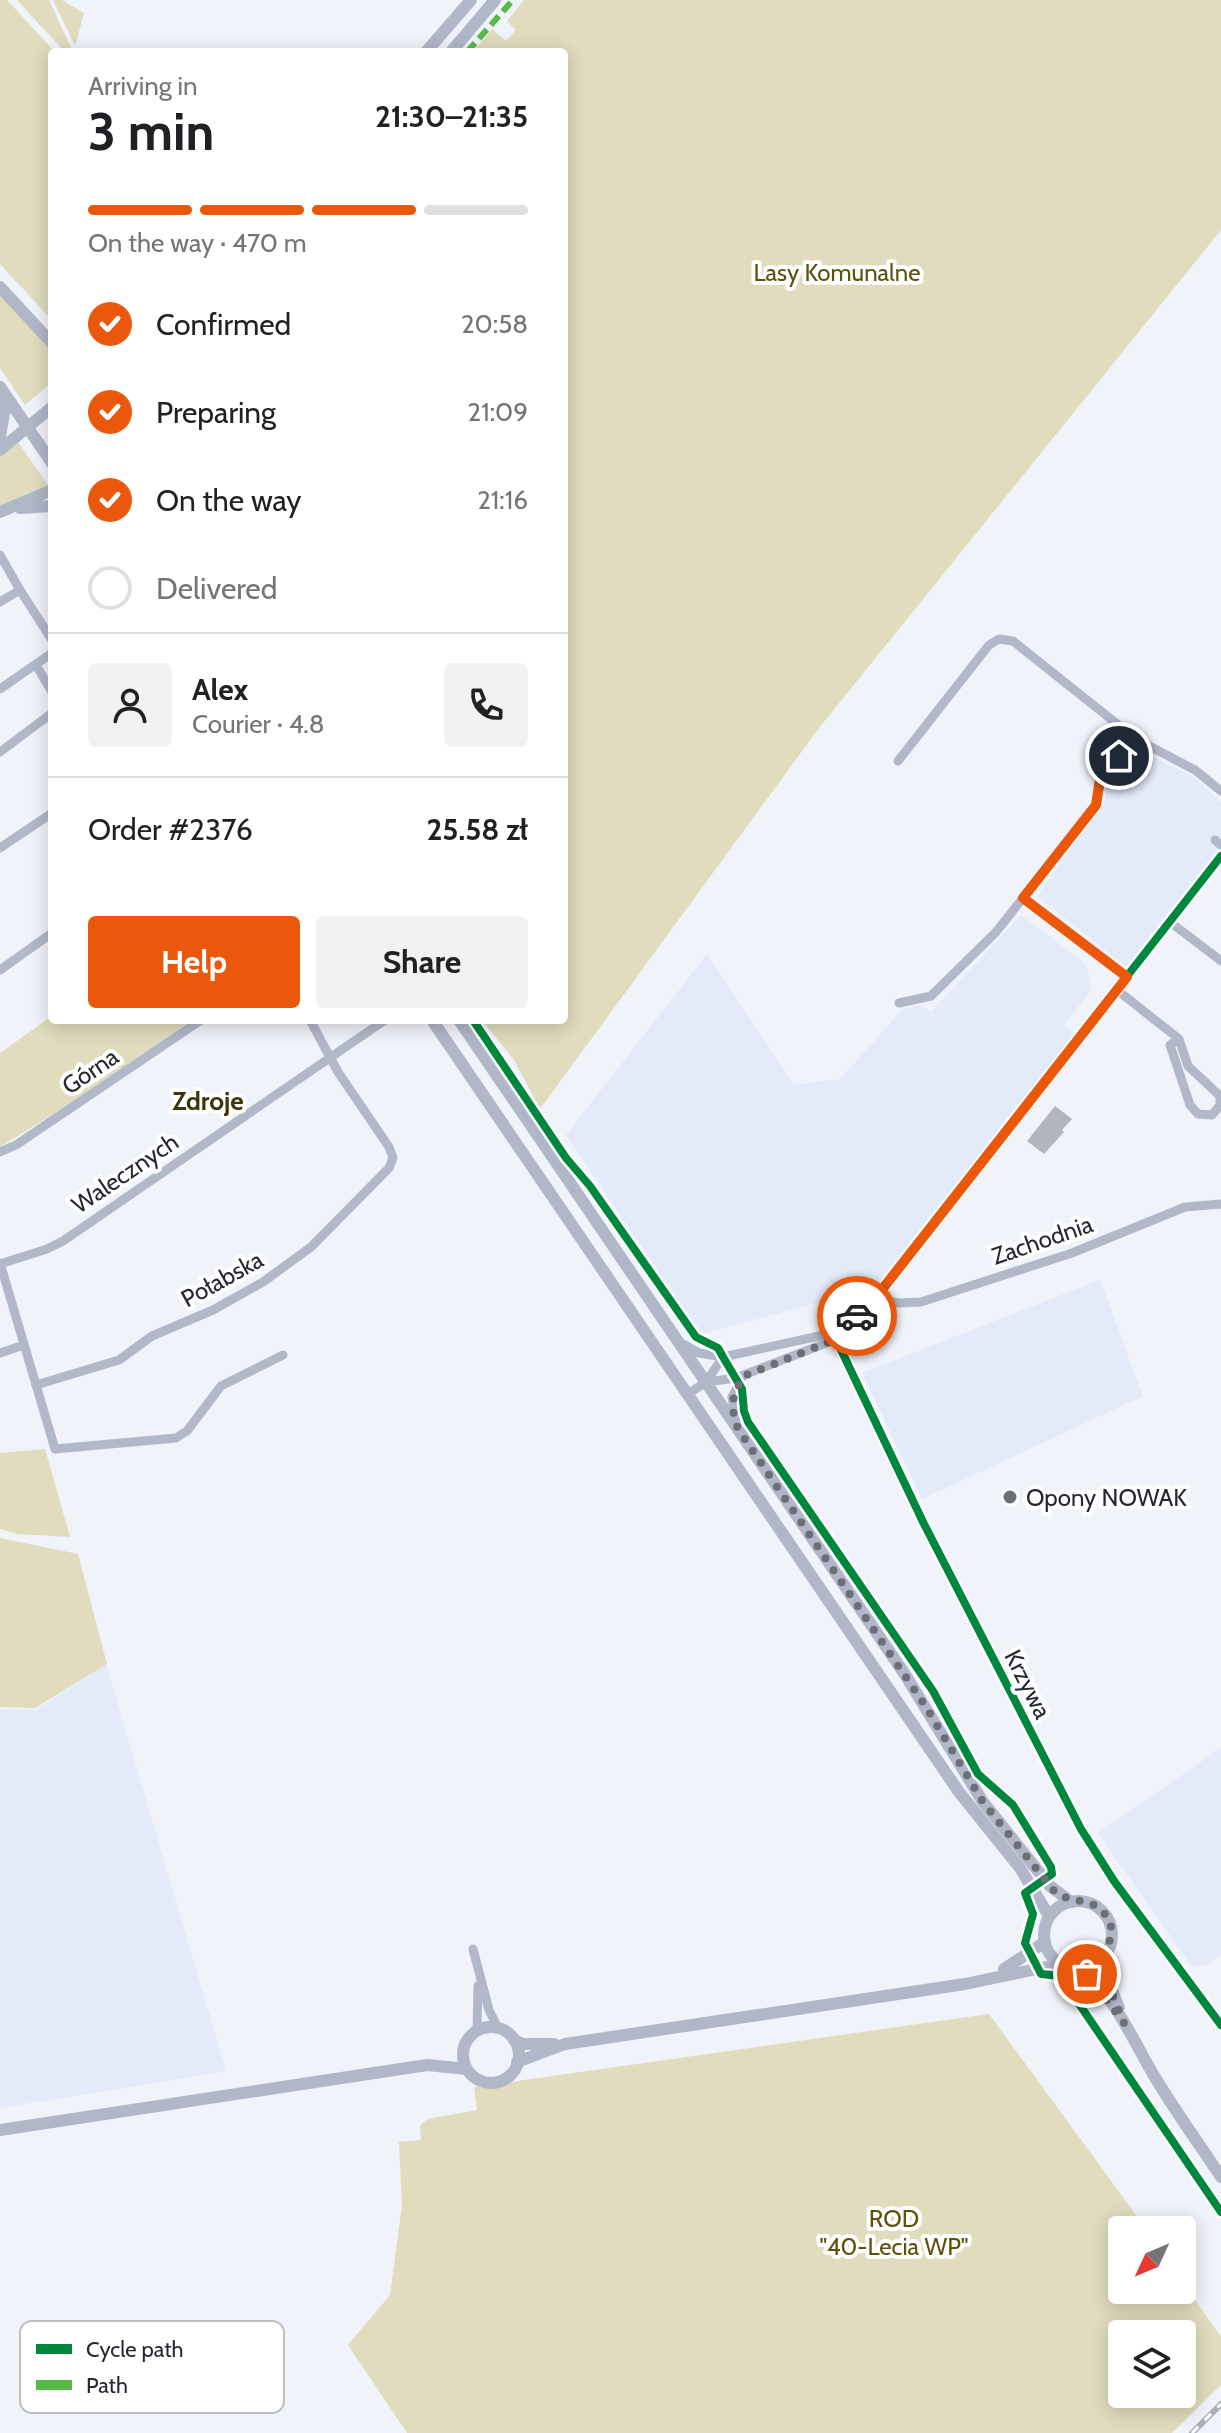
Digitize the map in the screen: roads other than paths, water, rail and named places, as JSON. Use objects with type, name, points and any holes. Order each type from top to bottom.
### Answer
[{"type":"main road","points":[[429,48],[471,0]]},
{"type":"main road","points":[[454,48],[495,0]]},
{"type":"main road","points":[[0,287],[48,338]]},
{"type":"main road","points":[[0,390],[48,457]]},
{"type":"main road","points":[[0,390],[4,413],[0,437]]},
{"type":"main road","points":[[0,450],[48,410]]},
{"type":"main road","points":[[3,511],[48,492]]},
{"type":"main road","points":[[3,511],[48,506]]},
{"type":"main road","points":[[435,1024],[959,1792],[1020,1868],[1049,1916]]},
{"type":"main road","points":[[462,1024],[926,1707],[983,1802],[1050,1886],[1071,1902],[1090,1903],[1106,1916],[1112,1935],[1105,1973],[1124,2023]]},
{"type":"main road","points":[[460,1060],[478,1048]]},
{"type":"main road","points":[[780,1530],[799,1519]]},
{"type":"main road","points":[[1071,1902],[1049,1916],[1044,1929],[1050,1955],[1060,1964],[1077,1969],[1094,1981],[1221,2177]]},
{"type":"main road","points":[[992,1976],[1045,1942]]},
{"type":"main road","points":[[1077,1969],[1091,1967],[1107,1954]]},
{"type":"main road","points":[[467,2069],[464,2049],[467,2040],[477,2030],[498,2028],[523,2044],[565,2044],[965,1984],[1060,1964]]},
{"type":"main road","points":[[0,2130],[427,2065],[467,2069],[479,2080],[491,2083],[509,2076],[517,2062],[514,2040]]},
{"type":"main road","points":[[517,2062],[565,2044]]},
{"type":"main road","points":[[427,2065],[464,2049]]},
{"type":"street","points":[[0,555],[48,634]]},
{"type":"street","points":[[0,602],[20,590]]},
{"type":"street","points":[[898,761],[989,645],[999,639],[1013,641],[1136,739],[1195,770],[1221,791]]},
{"type":"street","points":[[0,689],[48,656]]},
{"type":"street","points":[[36,665],[48,685]]},
{"type":"street","points":[[0,752],[48,716]]},
{"type":"street","points":[[899,1003],[931,996],[996,932],[1096,805],[1101,773],[1136,739]]},
{"type":"street","points":[[0,848],[48,816]]},
{"type":"street","points":[[706,1382],[722,1382],[744,1376],[834,1336],[874,1299],[1221,856]]},
{"type":"street","points":[[1023,898],[1127,977]]},
{"type":"street","points":[[1170,922],[1221,961]]},
{"type":"street","points":[[0,970],[48,936]]},
{"type":"street","points":[[1117,990],[1179,1039],[1188,1066],[1220,1096],[1220,1105],[1212,1115],[1198,1114],[1190,1105],[1170,1045],[1179,1039]]},
{"type":"street","name":"Górna","points":[[0,1152],[16,1145],[195,1024]]},
{"type":"street","points":[[312,1024],[332,1056]]},
{"type":"street","name":"Walecznych","points":[[0,1264],[63,1241],[379,1024]]},
{"type":"street","name":"Połabska","points":[[36,1385],[119,1360],[152,1336],[213,1310],[263,1282],[336,1224],[378,1181],[393,1158],[389,1147],[338,1072],[332,1056]]},
{"type":"street","name":"Zachodnia","points":[[874,1299],[921,1302],[1072,1253],[1185,1207],[1221,1204]]},
{"type":"street","points":[[0,1264],[55,1449],[176,1438],[187,1431],[221,1386],[283,1355]]},
{"type":"street","points":[[675,1336],[692,1351],[723,1357],[834,1336]]},
{"type":"street","name":"Krzywa","points":[[834,1336],[924,1524],[1081,1829],[1114,1881],[1221,2025]]},
{"type":"street","points":[[0,1353],[24,1345]]},
{"type":"street","points":[[688,1394],[706,1382],[723,1357]]},
{"type":"street","points":[[738,1429],[732,1402],[744,1376]]},
{"type":"street","points":[[473,1949],[478,1974],[498,2028]]},
{"type":"street","points":[[477,2030],[478,1974]]},
{"type":"railway","points":[[1192,2433],[1221,2404]]},
{"type":"place","name":"Opony NOWAK","points":[[1010,1497]]},
{"type":"district","name":"Zdroje","points":[[208,1101]]},
{"type":"park label","name":"Lasy Komunalne","points":[[837,272]]},
{"type":"park label","name":"ROD \"40-Lecia WP\"","points":[[894,2232]]}]
